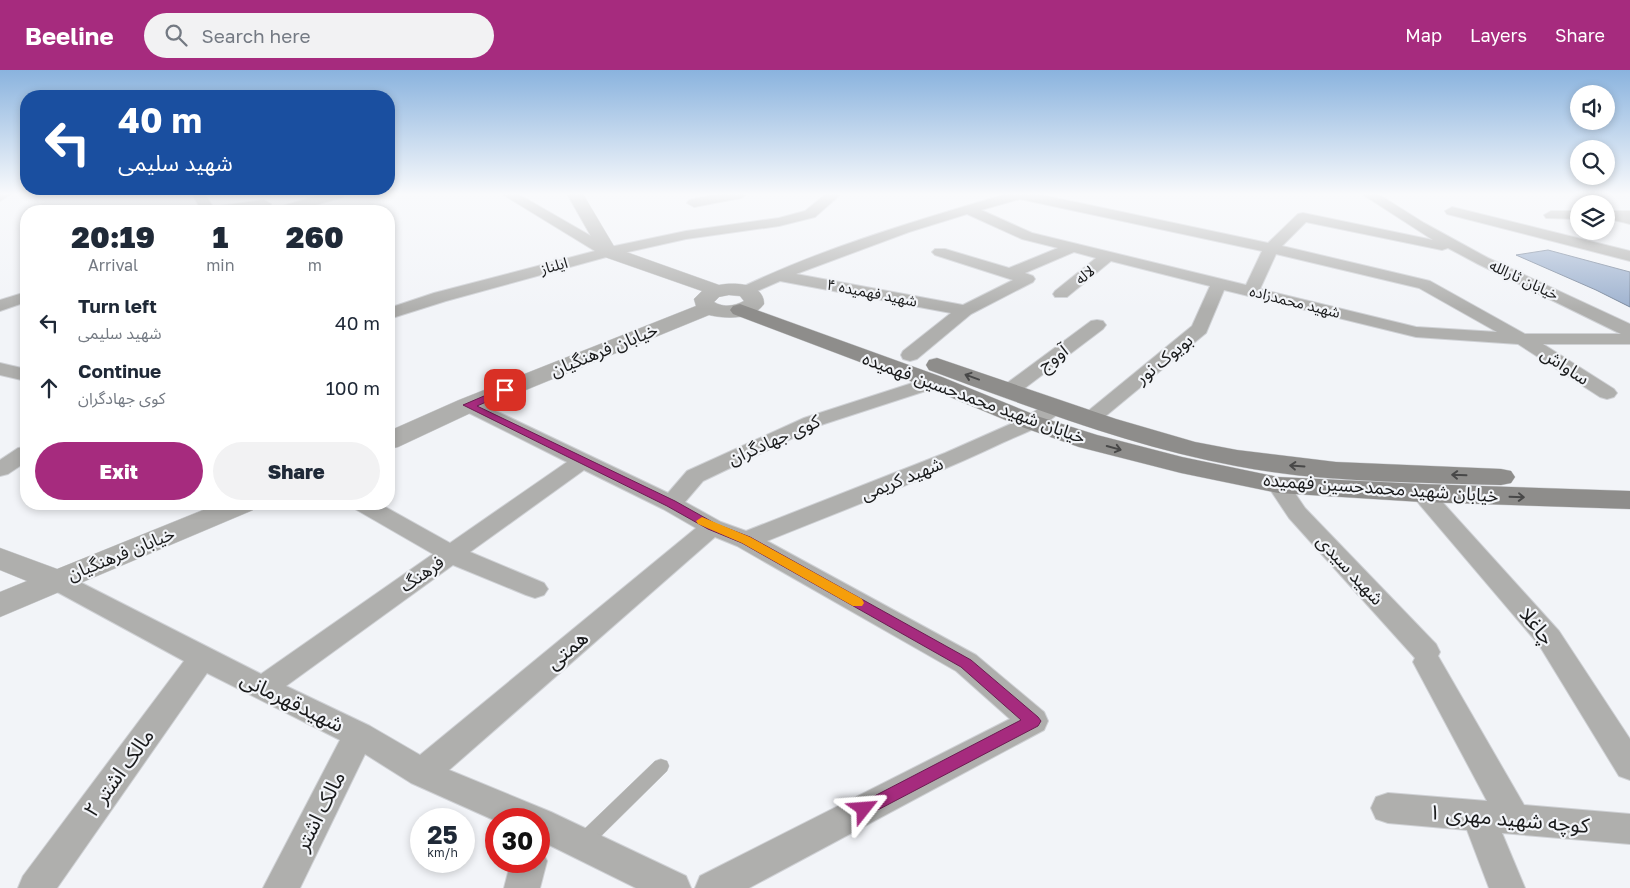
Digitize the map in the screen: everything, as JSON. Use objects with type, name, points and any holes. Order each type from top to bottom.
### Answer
[{"type":"main road","name":"خیابان شهید محمدحسین فهمیده","points":[[747,301],[910,355],[1089,420],[1200,450],[1281,465],[1366,472],[1630,482]]},
{"type":"main road","name":"خیابان شهید محمدحسین فهمیده","points":[[747,301],[1031,422],[1088,441],[1182,465],[1278,485],[1422,493],[1630,500]]},
{"type":"street","name":"ایلناز","points":[[574,232],[608,252]]},
{"type":"street","points":[[596,232],[608,252],[711,287],[710,300],[727,312],[747,301],[779,275],[895,232]]},
{"type":"street","points":[[608,252],[658,240],[708,232]]},
{"type":"street","name":"شهید محمدزاده","points":[[1018,232],[1027,236],[1416,332],[1522,338],[1630,339]]},
{"type":"street","name":"ساواش","points":[[1197,232],[1424,284],[1522,338],[1607,393]]},
{"type":"street","points":[[1251,291],[1271,248],[1287,232]]},
{"type":"street","points":[[1374,232],[1464,251]]},
{"type":"street","name":"خیابان ثارالله","points":[[1432,232],[1464,251],[1630,331]]},
{"type":"street","points":[[1536,232],[1630,256]]},
{"type":"street","points":[[1009,274],[1074,247]]},
{"type":"street","name":"ایلناز","points":[[395,312],[440,297],[608,252]]},
{"type":"street","points":[[910,355],[965,310],[1027,279],[940,252]]},
{"type":"street","name":"لاله","points":[[1061,294],[1108,256]]},
{"type":"street","name":"شهید فهمیده ۴","points":[[779,275],[965,310]]},
{"type":"street","name":"بویوک نور","points":[[1089,420],[1200,329],[1219,283]]},
{"type":"street","points":[[0,306],[20,299]]},
{"type":"street","name":"خیابان فرهنگیان","points":[[395,438],[710,300]]},
{"type":"street","name":"آووج","points":[[1010,390],[1097,325]]},
{"type":"street","points":[[0,369],[20,374]]},
{"type":"street","name":"کوی جهادگران","points":[[671,504],[695,476],[811,422],[934,382]]},
{"type":"street","points":[[468,405],[671,504],[712,527],[746,540],[966,664],[1033,721],[713,888]]},
{"type":"street","name":"شهید کریمی","points":[[746,540],[953,458],[1031,422],[1053,408]]},
{"type":"street","points":[[0,469],[20,457]]},
{"type":"street","name":"فرهنگ","points":[[262,688],[582,461]]},
{"type":"street","name":"شهید سیدی","points":[[1278,485],[1298,514],[1427,657],[1514,819]]},
{"type":"street","name":"چاغلا","points":[[1428,500],[1549,638],[1630,766]]},
{"type":"street","name":"خیابان فرهنگیان","points":[[0,605],[229,510]]},
{"type":"street","points":[[374,510],[451,554],[535,589]]},
{"type":"street","name":"همتی","points":[[422,773],[712,527]]},
{"type":"street","points":[[0,558],[57,581]]},
{"type":"street","name":"شهیدقهرمانی","points":[[57,581],[202,658],[359,734],[422,773],[504,808]]},
{"type":"street","name":"مالک اشتر ۲","points":[[36,888],[202,658]]},
{"type":"street","name":"مالک اشتر","points":[[282,888],[359,734]]},
{"type":"street","name":"کوچه شهید مهری ۱","points":[[1388,808],[1630,829]]},
{"type":"street","points":[[1478,816],[1507,888]]},
{"type":"street","points":[[550,828],[673,888]]},
{"type":"street","points":[[522,888],[526,873]]},
{"type":"lane","points":[[582,843],[661,766]]},
{"type":"water","points":[[1548,250],[1630,272],[1630,307],[1516,255]]},
{"type":"slow traffic","points":[[702,521],[712,527],[746,540],[857,603]]},
{"type":"route","points":[[505,390],[468,405],[671,504],[712,527],[746,540],[814,578],[966,664],[1033,721],[864,809]]}]
